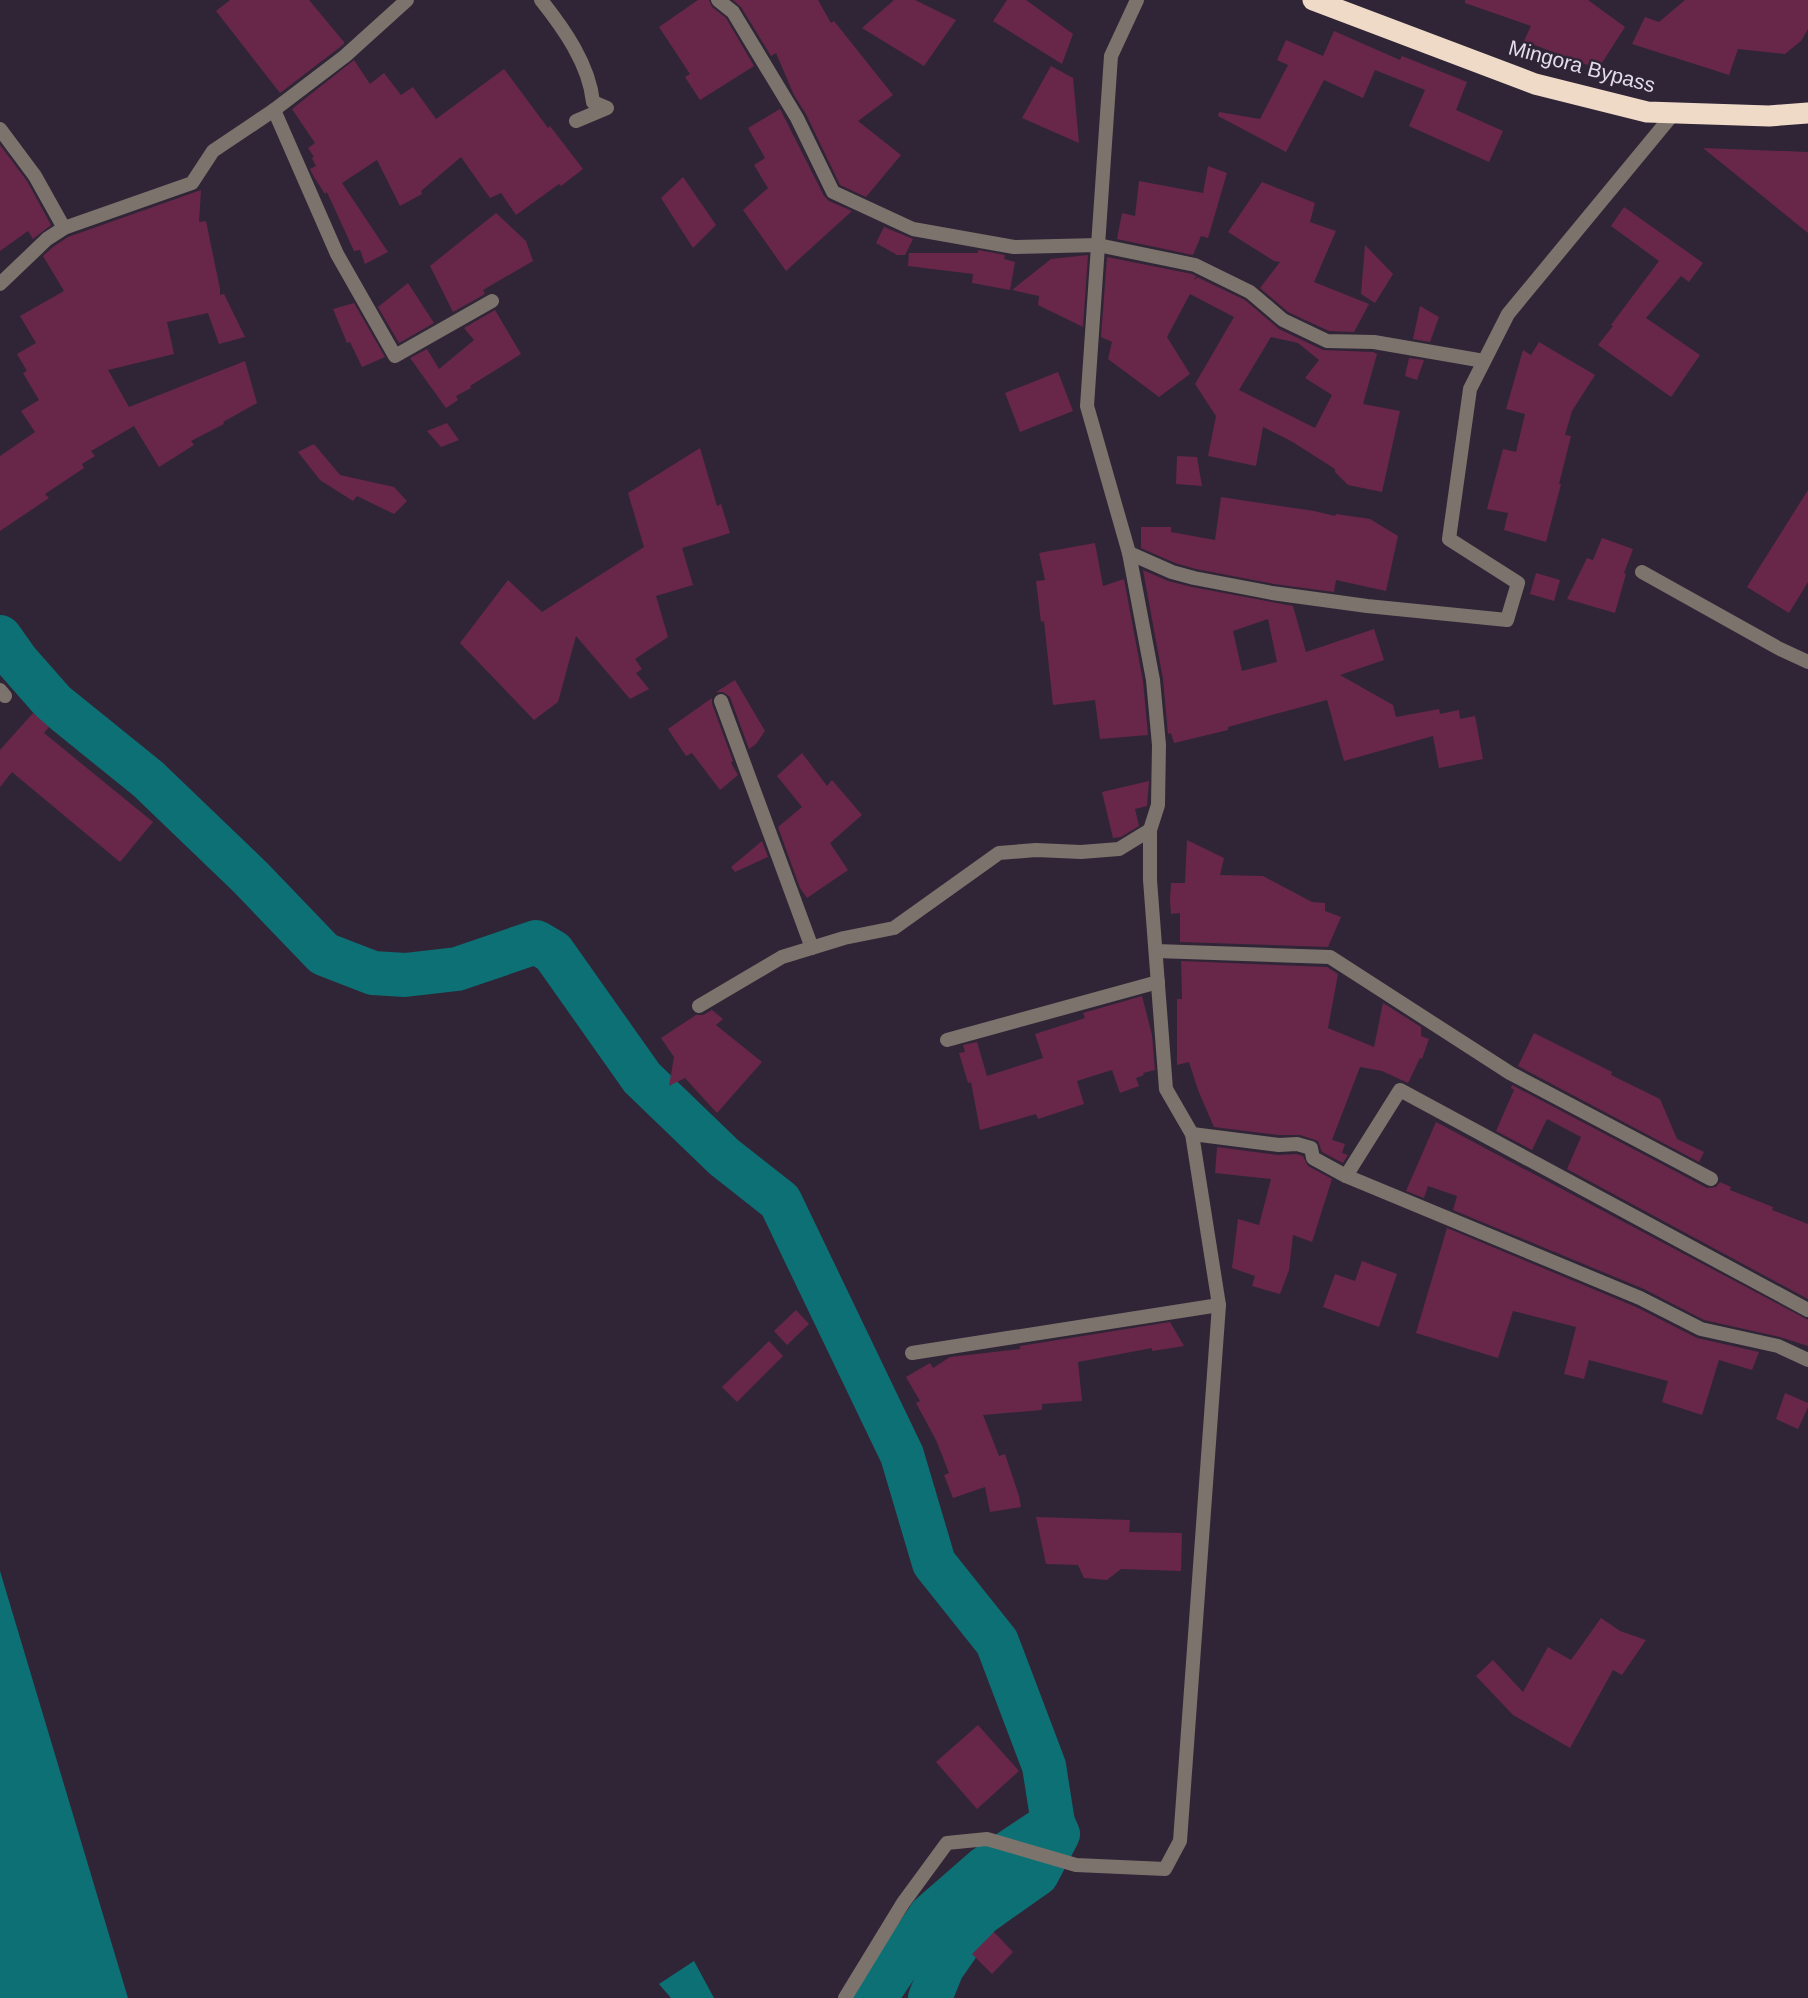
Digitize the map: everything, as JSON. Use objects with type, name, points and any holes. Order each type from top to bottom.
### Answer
[{"type":"highway","name":"Mingora Bypass","points":[[1313,0],[1535,84],[1647,111],[1769,116],[1808,113]]},
{"type":"street","points":[[0,284],[47,239],[64,228],[192,183],[213,151],[274,110],[345,56],[407,0]]},
{"type":"street","points":[[541,0],[565,29],[591,85],[593,102],[607,108],[576,121]]},
{"type":"street","points":[[718,0],[733,12],[797,118],[833,192],[914,229],[1014,247],[1098,244],[1195,265],[1250,292],[1283,320],[1327,341],[1374,342],[1484,361]]},
{"type":"street","points":[[845,1998],[903,1903],[947,1843],[987,1839],[1076,1865],[1165,1869],[1180,1841],[1219,1306],[1192,1134],[1166,1089],[1150,880],[1150,830],[1158,805],[1160,745],[1153,680],[1129,553],[1087,406],[1111,56],[1137,0]]},
{"type":"street","points":[[274,110],[337,254],[395,356],[492,302]]},
{"type":"street","points":[[1129,553],[1183,575],[1272,593],[1507,620],[1518,583],[1449,539],[1470,389],[1508,314],[1674,113]]},
{"type":"street","points":[[0,129],[35,176],[64,228]]},
{"type":"street","points":[[1642,572],[1808,662]]},
{"type":"street","points":[[721,701],[812,948]]},
{"type":"street","points":[[699,1006],[782,957],[844,938],[894,928],[999,853],[1118,849],[1150,830]]},
{"type":"street","points":[[1156,951],[1330,957],[1510,1073],[1711,1179]]},
{"type":"street","points":[[947,1041],[1158,982]]},
{"type":"street","points":[[1346,1176],[1399,1090],[1808,1310]]},
{"type":"street","points":[[1192,1134],[1279,1145],[1297,1144],[1311,1148],[1313,1157],[1346,1176],[1640,1298],[1701,1329],[1778,1346],[1808,1360]]},
{"type":"street","points":[[912,1353],[1219,1306]]},
{"type":"shaded area","points":[[0,1571],[128,1998],[0,1998]]},
{"type":"shaded area","points":[[694,1961],[714,1998],[671,1998],[659,1984]]},
{"type":"building","points":[[230,0],[309,0],[344,44],[280,93],[216,11]]},
{"type":"building","points":[[698,0],[709,0],[712,7],[726,18],[754,66],[700,100],[685,77],[690,74],[659,27]]},
{"type":"building","points":[[733,0],[818,0],[831,23],[834,21],[893,95],[858,121],[901,155],[866,197],[840,185],[794,95],[776,53],[771,56],[741,7]]},
{"type":"building","points":[[894,0],[915,0],[956,20],[924,66],[862,28]]},
{"type":"building","points":[[1007,0],[1026,0],[1073,34],[1062,64],[993,21]]},
{"type":"building","points":[[1465,0],[1588,0],[1625,27],[1598,69],[1524,41],[1531,26],[1465,3]]},
{"type":"building","points":[[1685,0],[1808,0],[1808,29],[1801,41],[1785,54],[1738,49],[1729,75],[1632,44],[1645,17],[1659,22]]},
{"type":"building","points":[[1334,31],[1400,60],[1402,56],[1467,82],[1456,110],[1503,131],[1489,162],[1409,126],[1425,90],[1375,70],[1363,98],[1324,80],[1286,152],[1218,116],[1219,112],[1260,119],[1288,65],[1277,60],[1286,40],[1323,56]]},
{"type":"building","points":[[354,60],[370,84],[384,73],[401,95],[413,87],[436,119],[504,69],[583,169],[516,215],[501,193],[490,198],[461,157],[421,191],[422,194],[400,206],[377,160],[342,183],[388,252],[365,264],[360,250],[354,251],[327,192],[325,194],[310,169],[316,166],[308,148],[315,143],[292,109]]},
{"type":"building","points":[[1051,66],[1073,78],[1079,143],[1022,118]]},
{"type":"building","points":[[780,109],[824,196],[852,211],[786,271],[743,210],[768,188],[754,165],[765,158],[748,128]]},
{"type":"building","points":[[0,145],[27,181],[51,225],[33,239],[28,231],[0,251]]},
{"type":"building","points":[[1703,148],[1808,152],[1808,233]]},
{"type":"building","points":[[1208,166],[1227,173],[1208,238],[1201,236],[1193,255],[1117,239],[1122,213],[1135,216],[1139,181],[1203,193]]},
{"type":"building","points":[[683,177],[716,225],[693,248],[661,198]]},
{"type":"building","points":[[1262,182],[1315,203],[1310,222],[1336,231],[1314,282],[1369,304],[1354,332],[1329,331],[1288,312],[1260,288],[1280,262],[1274,261],[1228,232]]},
{"type":"building","points":[[201,190],[199,222],[206,221],[220,295],[224,294],[245,337],[219,344],[208,313],[167,322],[174,354],[108,370],[129,407],[245,361],[257,403],[191,441],[194,445],[159,467],[134,426],[91,451],[95,456],[82,464],[84,468],[45,494],[49,498],[0,531],[0,456],[35,432],[21,411],[39,400],[23,373],[27,371],[17,354],[36,343],[20,316],[64,291],[43,256],[68,237]]},
{"type":"building","points":[[1624,207],[1703,263],[1689,282],[1681,276],[1646,318],[1700,355],[1671,397],[1598,345],[1659,261],[1611,226]]},
{"type":"building","points":[[496,213],[526,241],[533,261],[483,290],[485,294],[453,312],[430,266]]},
{"type":"building","points":[[884,227],[913,239],[905,255],[897,255],[876,243]]},
{"type":"building","points":[[1365,245],[1393,274],[1375,303],[1361,294]]},
{"type":"building","points":[[978,250],[1005,255],[1004,259],[1015,262],[1010,290],[972,283],[973,274],[908,266],[909,253],[978,253]]},
{"type":"building","points":[[1088,255],[1083,327],[1038,305],[1039,296],[1012,290],[1051,259]]},
{"type":"building","points":[[1107,257],[1192,274],[1196,276],[1194,281],[1197,277],[1245,300],[1279,329],[1323,350],[1377,354],[1363,404],[1400,411],[1382,492],[1348,485],[1335,469],[1263,427],[1256,466],[1208,456],[1216,416],[1195,384],[1234,317],[1190,294],[1167,337],[1190,374],[1159,397],[1108,359],[1112,342],[1101,337]],"holes":[[[1271,337],[1298,343],[1319,360],[1305,378],[1332,395],[1315,428],[1239,390]]]},
{"type":"building","points":[[408,283],[434,323],[399,343],[378,307]]},
{"type":"building","points":[[354,303],[385,357],[362,367],[350,342],[347,343],[333,309]]},
{"type":"building","points":[[1420,306],[1439,317],[1430,342],[1413,339]]},
{"type":"building","points":[[495,310],[521,354],[456,396],[458,400],[446,408],[410,358],[427,349],[439,369],[474,340],[464,328]]},
{"type":"building","points":[[1539,342],[1595,375],[1572,411],[1565,435],[1571,436],[1546,542],[1504,530],[1508,513],[1487,509],[1503,449],[1516,452],[1525,414],[1506,409],[1523,350],[1531,355]]},
{"type":"building","points":[[1409,358],[1424,360],[1417,380],[1405,376]]},
{"type":"building","points":[[1058,372],[1073,411],[1020,432],[1005,393]]},
{"type":"building","points":[[447,423],[459,440],[441,447],[427,431]]},
{"type":"building","points":[[314,444],[340,475],[394,487],[407,501],[394,514],[357,496],[353,501],[320,480],[298,452]]},
{"type":"building","points":[[700,448],[717,506],[721,504],[730,533],[682,548],[693,585],[656,596],[668,637],[635,659],[642,669],[636,673],[649,689],[630,699],[576,636],[558,702],[534,720],[460,643],[508,580],[542,612],[644,547],[628,493]]},
{"type":"building","points":[[1177,456],[1197,457],[1202,486],[1176,484]]},
{"type":"building","points":[[1808,490],[1808,582],[1789,613],[1747,587]]},
{"type":"building","points":[[1221,497],[1335,516],[1370,519],[1398,536],[1386,591],[1336,580],[1334,592],[1274,584],[1196,569],[1141,548],[1141,527],[1171,527],[1171,532],[1215,540]]},
{"type":"building","points":[[1602,538],[1633,549],[1624,573],[1626,574],[1615,613],[1567,599],[1587,558],[1593,560]]},
{"type":"building","points":[[1095,543],[1103,586],[1124,579],[1143,681],[1148,735],[1100,739],[1095,700],[1053,705],[1044,621],[1041,622],[1036,581],[1045,580],[1039,553]]},
{"type":"building","points":[[1143,570],[1168,581],[1192,587],[1293,606],[1306,652],[1374,629],[1384,660],[1340,675],[1393,705],[1396,717],[1439,709],[1440,714],[1459,710],[1460,719],[1475,716],[1483,759],[1439,768],[1433,736],[1344,761],[1327,700],[1174,743],[1171,733],[1168,734],[1163,679]],"holes":[[[1268,619],[1277,662],[1242,671],[1233,631]]]},
{"type":"building","points":[[1536,573],[1560,580],[1554,601],[1530,594]]},
{"type":"building","points":[[735,680],[765,731],[749,749],[730,697],[723,692],[716,692]]},
{"type":"building","points":[[712,698],[733,761],[731,763],[738,775],[720,790],[692,753],[686,756],[668,729]]},
{"type":"building","points":[[33,713],[49,727],[44,733],[153,822],[120,862],[12,772],[0,787],[0,750]]},
{"type":"building","points":[[802,753],[827,786],[832,780],[862,815],[830,843],[848,870],[807,898],[800,888],[778,827],[802,807],[777,776]]},
{"type":"building","points":[[1149,781],[1147,806],[1135,809],[1139,826],[1121,837],[1113,838],[1102,792]]},
{"type":"building","points":[[1187,840],[1224,858],[1220,875],[1263,876],[1312,902],[1325,903],[1325,911],[1341,917],[1328,947],[1180,942],[1180,913],[1171,914],[1171,883],[1185,883]]},
{"type":"building","points":[[762,841],[768,857],[735,872],[731,867]]},
{"type":"building","points":[[1181,961],[1327,967],[1338,974],[1328,1028],[1374,1047],[1383,1003],[1421,1027],[1421,1036],[1429,1039],[1422,1059],[1420,1058],[1408,1083],[1382,1071],[1360,1067],[1332,1140],[1345,1144],[1342,1153],[1348,1155],[1343,1163],[1322,1152],[1318,1141],[1300,1135],[1214,1127],[1189,1062],[1177,1065],[1177,999],[1182,999]]},
{"type":"building","points":[[1142,996],[1152,1035],[1155,1070],[1136,1078],[1139,1086],[1120,1093],[1112,1070],[1077,1081],[1084,1104],[1038,1119],[1036,1114],[980,1130],[971,1082],[968,1083],[959,1053],[965,1052],[963,1045],[977,1042],[987,1076],[1043,1058],[1035,1034],[1085,1018],[1083,1013]]},
{"type":"building","points":[[712,1010],[723,1019],[716,1025],[762,1062],[717,1113],[685,1078],[669,1086],[674,1057],[661,1038],[696,1015]]},
{"type":"building","points":[[1534,1033],[1660,1099],[1677,1139],[1704,1152],[1699,1162],[1518,1066]]},
{"type":"building","points":[[1512,1085],[1707,1188],[1716,1187],[1720,1182],[1731,1187],[1730,1190],[1808,1224],[1808,1299],[1567,1169],[1581,1137],[1547,1119],[1532,1150],[1496,1131],[1514,1090]]},
{"type":"building","points":[[1436,1122],[1808,1320],[1808,1346],[1704,1320],[1644,1289],[1453,1210],[1457,1196],[1428,1186],[1424,1198],[1406,1191]]},
{"type":"building","points":[[1217,1147],[1278,1155],[1296,1154],[1303,1156],[1308,1166],[1332,1179],[1312,1242],[1293,1235],[1289,1270],[1280,1294],[1252,1286],[1255,1276],[1232,1268],[1238,1219],[1259,1225],[1271,1179],[1215,1173]]},
{"type":"building","points":[[1447,1228],[1636,1307],[1697,1338],[1759,1352],[1752,1370],[1719,1360],[1702,1415],[1662,1402],[1668,1381],[1589,1360],[1584,1379],[1564,1374],[1576,1327],[1513,1311],[1498,1358],[1416,1333]]},
{"type":"building","points":[[1362,1261],[1397,1274],[1379,1327],[1323,1307],[1335,1274],[1355,1281]]},
{"type":"building","points":[[796,1310],[809,1324],[787,1345],[774,1331]]},
{"type":"building","points":[[1170,1322],[1184,1346],[1152,1351],[1152,1348],[1078,1362],[1082,1401],[1042,1404],[1042,1410],[983,1415],[999,1456],[1005,1454],[1021,1507],[990,1512],[985,1487],[953,1498],[944,1475],[949,1473],[936,1440],[916,1403],[920,1401],[906,1377],[930,1363],[933,1368],[950,1357],[1020,1349],[1020,1346]]},
{"type":"building","points":[[769,1341],[783,1356],[737,1402],[722,1387]]},
{"type":"building","points":[[1785,1393],[1808,1403],[1798,1429],[1776,1419]]},
{"type":"building","points":[[1036,1517],[1130,1520],[1129,1532],[1182,1533],[1181,1571],[1121,1569],[1107,1580],[1084,1578],[1078,1565],[1046,1564]]},
{"type":"building","points":[[1601,1618],[1620,1631],[1646,1640],[1622,1675],[1613,1670],[1570,1748],[1513,1715],[1476,1676],[1493,1660],[1523,1692],[1548,1647],[1571,1660]]},
{"type":"building","points":[[978,1725],[1019,1771],[977,1809],[936,1762]]},
{"type":"building","points":[[994,1932],[1013,1952],[992,1974],[972,1954]]},
{"type":"waterway","points":[[0,637],[54,703],[148,779],[251,878],[324,954],[373,973],[405,975],[457,969],[536,942],[553,952],[642,1078],[724,1157],[780,1201],[902,1455],[934,1563],[997,1642],[1044,1766],[1053,1823],[985,1868],[930,1916],[875,1998]]},
{"type":"waterway","points":[[930,1998],[942,1968],[979,1915],[1037,1874],[1058,1834],[1053,1823]]}]
